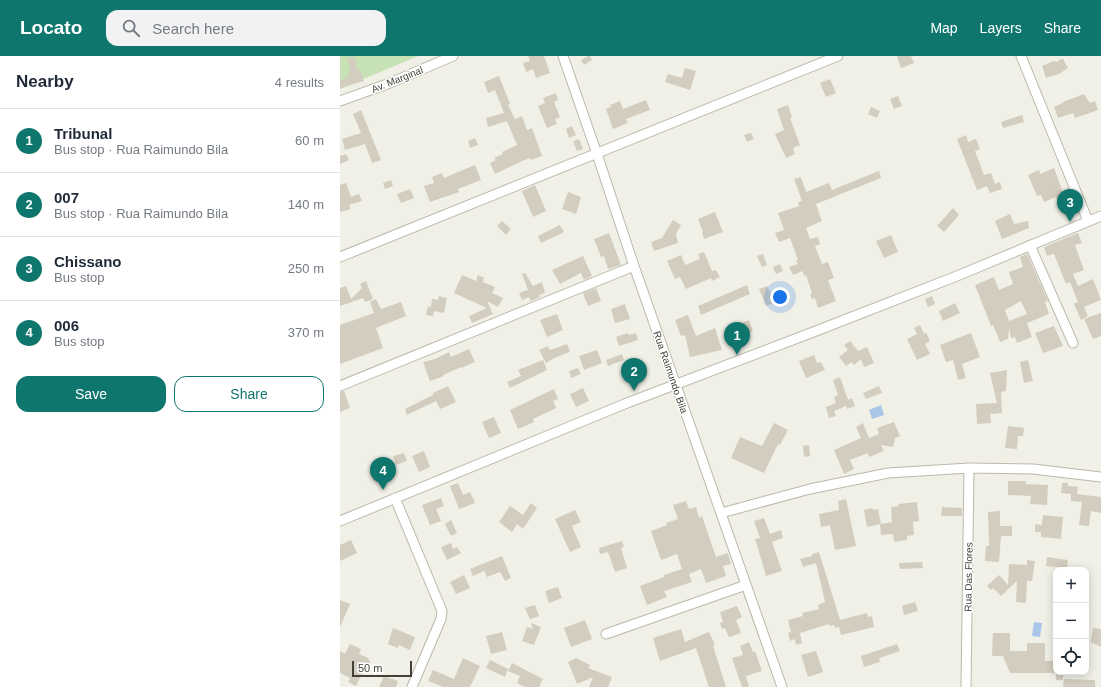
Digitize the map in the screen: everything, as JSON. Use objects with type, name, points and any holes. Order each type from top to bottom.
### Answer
[{"type":"street","name":"Av. Marginal","points":[[340,101],[453,56]]},
{"type":"street","name":"Rua Raimundo Bila","points":[[563,56],[634,266],[782,687]]},
{"type":"street","points":[[340,257],[838,56]]},
{"type":"street","points":[[1021,56],[1088,221]]},
{"type":"street","points":[[340,521],[627,403],[957,276],[1101,216]]},
{"type":"street","points":[[1030,245],[1073,343]]},
{"type":"street","points":[[340,386],[634,266]]},
{"type":"street","points":[[721,513],[810,489],[888,473],[969,468],[1033,469],[1101,477]]},
{"type":"street","name":"Rua Das Flores","points":[[966,687],[969,468]]},
{"type":"street","points":[[395,498],[442,611],[441,619],[412,687]]},
{"type":"street","points":[[606,634],[746,585]]},
{"type":"green space","points":[[340,56],[418,56],[340,89]]},
{"type":"water","points":[[881,405],[884,415],[872,419],[869,410]]},
{"type":"water","points":[[1034,622],[1042,623],[1040,637],[1032,636]]},
{"type":"building","points":[[528,56],[544,56],[550,73],[536,78],[533,69],[526,72],[523,63],[530,61]]},
{"type":"building","points":[[590,56],[592,60],[584,65],[581,60]]},
{"type":"building","points":[[897,56],[911,56],[914,63],[901,68]]},
{"type":"building","points":[[355,57],[357,71],[360,70],[364,81],[340,88],[340,80],[349,77],[348,74],[350,73],[348,58]]},
{"type":"building","points":[[1063,59],[1068,68],[1059,74],[1046,78],[1042,66],[1053,61],[1057,62]]},
{"type":"building","points":[[685,68],[696,71],[690,90],[665,82],[668,74],[682,78]]},
{"type":"building","points":[[499,76],[510,104],[508,105],[515,119],[522,116],[527,130],[532,128],[542,156],[531,160],[530,158],[522,161],[495,174],[490,163],[496,160],[494,158],[503,154],[502,152],[517,145],[507,121],[488,127],[486,118],[504,113],[495,90],[488,93],[484,82]]},
{"type":"building","points":[[830,79],[836,93],[826,97],[820,83]]},
{"type":"building","points":[[556,93],[558,100],[554,102],[560,117],[555,119],[557,124],[547,128],[538,106],[545,103],[543,98]]},
{"type":"building","points":[[1084,94],[1090,103],[1095,101],[1098,110],[1075,118],[1073,113],[1058,118],[1054,107]]},
{"type":"building","points":[[898,96],[902,106],[894,109],[890,99]]},
{"type":"building","points":[[646,100],[650,110],[626,119],[628,123],[613,129],[606,109],[611,107],[610,105],[620,101],[623,109]]},
{"type":"building","points":[[788,105],[792,117],[790,118],[800,145],[793,148],[795,154],[786,158],[775,134],[784,130],[777,109]]},
{"type":"building","points":[[871,107],[880,111],[877,118],[868,114]]},
{"type":"building","points":[[361,110],[381,160],[372,163],[365,144],[345,150],[342,139],[361,133],[353,114]]},
{"type":"building","points":[[1022,115],[1024,122],[1003,128],[1001,122]]},
{"type":"building","points":[[572,126],[576,135],[569,138],[566,129]]},
{"type":"building","points":[[751,133],[754,139],[747,142],[744,135]]},
{"type":"building","points":[[966,135],[968,142],[976,139],[980,149],[975,151],[984,175],[991,173],[995,184],[1000,182],[1002,189],[990,193],[987,186],[977,190],[957,139]]},
{"type":"building","points":[[475,138],[478,145],[470,148],[468,141]]},
{"type":"building","points":[[579,139],[583,149],[577,151],[573,141]]},
{"type":"building","points":[[346,154],[349,160],[340,164],[340,156]]},
{"type":"building","points":[[475,165],[481,180],[458,189],[459,192],[430,202],[424,186],[434,183],[432,177],[442,173],[444,178]]},
{"type":"building","points":[[1054,168],[1066,201],[1059,204],[1056,197],[1044,202],[1041,195],[1037,196],[1028,175],[1039,170],[1040,174]]},
{"type":"building","points":[[879,171],[881,178],[816,204],[822,221],[806,228],[810,239],[818,237],[820,244],[815,246],[822,264],[828,262],[834,278],[828,280],[836,301],[818,308],[815,298],[812,299],[810,294],[812,293],[806,275],[804,276],[803,271],[793,275],[789,267],[798,264],[796,261],[798,260],[790,238],[779,242],[775,233],[784,230],[778,213],[799,206],[798,202],[802,201],[794,179],[801,177],[806,192],[829,183],[832,190]]},
{"type":"building","points":[[391,180],[393,186],[385,189],[383,183]]},
{"type":"building","points":[[346,183],[351,197],[359,194],[362,201],[349,205],[351,209],[340,212],[340,185]]},
{"type":"building","points":[[535,185],[546,211],[533,217],[522,191]]},
{"type":"building","points":[[410,189],[414,198],[401,203],[397,194]]},
{"type":"building","points":[[568,192],[581,197],[576,214],[562,209]]},
{"type":"building","points":[[953,208],[959,215],[944,232],[937,226]]},
{"type":"building","points":[[715,212],[723,232],[704,239],[698,219]]},
{"type":"building","points":[[1010,214],[1014,224],[1028,221],[1029,228],[1002,239],[995,221]]},
{"type":"building","points":[[673,220],[681,225],[676,234],[678,243],[654,251],[651,242],[662,238]]},
{"type":"building","points":[[502,221],[511,229],[506,235],[497,226]]},
{"type":"building","points":[[560,225],[564,232],[541,243],[538,236]]},
{"type":"building","points":[[609,233],[621,265],[608,269],[604,256],[601,257],[594,239]]},
{"type":"building","points":[[1078,233],[1082,243],[1075,245],[1084,270],[1073,274],[1078,286],[1093,279],[1101,300],[1084,307],[1088,316],[1081,320],[1074,304],[1078,302],[1070,282],[1066,284],[1054,254],[1047,256],[1044,247]]},
{"type":"building","points":[[891,235],[898,252],[884,258],[876,241]]},
{"type":"building","points":[[704,252],[712,271],[716,270],[720,277],[712,281],[711,278],[686,289],[680,277],[675,279],[667,261],[681,255],[685,265],[700,259],[698,254]]},
{"type":"building","points":[[763,254],[767,265],[762,267],[757,256]]},
{"type":"building","points":[[1027,254],[1048,301],[1045,302],[1049,314],[1027,323],[1032,337],[1017,343],[1015,337],[1011,338],[1009,328],[1008,339],[1000,342],[993,325],[991,326],[975,285],[994,277],[999,290],[1013,284],[1009,272],[1023,267],[1020,257]],"holes":[[[1021,301],[1027,314],[1009,321],[1005,310]]]},
{"type":"building","points":[[583,256],[592,276],[584,280],[581,273],[560,284],[552,270]]},
{"type":"building","points":[[780,264],[783,271],[776,274],[773,267]]},
{"type":"building","points":[[525,273],[533,286],[542,282],[545,293],[539,295],[540,297],[531,301],[529,297],[522,300],[519,293],[528,290],[522,274]]},
{"type":"building","points":[[462,275],[476,281],[478,275],[484,278],[483,282],[495,287],[492,293],[503,298],[498,307],[487,301],[493,314],[472,323],[469,316],[487,308],[454,293]]},
{"type":"building","points":[[366,281],[373,299],[365,302],[363,298],[340,306],[340,288],[346,286],[351,299],[362,288],[360,284]]},
{"type":"building","points":[[747,285],[750,294],[701,315],[698,306]]},
{"type":"building","points":[[767,286],[770,292],[775,290],[779,301],[766,306],[759,289]]},
{"type":"building","points":[[596,288],[601,301],[588,306],[583,293]]},
{"type":"building","points":[[439,296],[447,298],[444,313],[434,311],[433,316],[426,315],[428,306],[431,307],[432,299],[438,300]]},
{"type":"building","points":[[932,296],[935,304],[928,307],[925,299]]},
{"type":"building","points":[[376,299],[381,309],[401,302],[406,316],[376,328],[383,348],[340,364],[340,325],[374,313],[370,302]]},
{"type":"building","points":[[955,303],[960,313],[943,321],[939,311]]},
{"type":"building","points":[[625,304],[630,319],[615,323],[611,309]]},
{"type":"building","points":[[1101,313],[1101,336],[1093,339],[1084,319]]},
{"type":"building","points":[[557,314],[563,330],[547,337],[540,320]]},
{"type":"building","points":[[688,315],[696,336],[715,328],[722,350],[690,357],[685,335],[681,336],[675,320]]},
{"type":"building","points":[[749,320],[753,331],[731,339],[727,328]]},
{"type":"building","points":[[920,325],[924,334],[926,332],[930,341],[925,344],[930,354],[917,360],[907,339],[917,334],[914,328]]},
{"type":"building","points":[[1054,326],[1063,346],[1043,353],[1035,333]]},
{"type":"building","points":[[628,333],[629,335],[636,333],[638,340],[619,346],[616,337]]},
{"type":"building","points":[[971,333],[980,357],[962,364],[966,378],[958,380],[953,360],[946,362],[940,345]]},
{"type":"building","points":[[850,341],[858,351],[867,347],[874,363],[864,367],[861,359],[854,365],[852,362],[846,366],[839,357],[848,350],[844,345]]},
{"type":"building","points":[[567,344],[570,352],[554,358],[546,363],[539,350],[548,346],[550,350]]},
{"type":"building","points":[[469,349],[475,362],[430,381],[423,362],[435,359],[449,352],[451,357]]},
{"type":"building","points":[[597,350],[602,363],[584,370],[579,356]]},
{"type":"building","points":[[622,354],[624,360],[608,366],[606,360]]},
{"type":"building","points":[[814,355],[817,363],[821,362],[825,370],[806,378],[799,361]]},
{"type":"building","points":[[543,360],[547,370],[510,388],[507,382],[521,376],[518,370]]},
{"type":"building","points":[[1028,360],[1033,381],[1024,383],[1020,362]]},
{"type":"building","points":[[578,368],[581,374],[571,378],[569,371]]},
{"type":"building","points":[[1007,370],[1006,391],[1001,392],[1002,413],[990,414],[991,423],[977,424],[976,404],[997,403],[990,373]]},
{"type":"building","points":[[840,377],[848,400],[852,398],[855,406],[847,409],[846,406],[834,411],[836,416],[829,418],[826,407],[836,403],[834,397],[838,395],[833,380]]},
{"type":"building","points":[[448,386],[456,402],[440,409],[436,401],[407,415],[405,409]]},
{"type":"building","points":[[879,386],[882,393],[866,399],[863,393]]},
{"type":"building","points":[[583,388],[589,401],[576,407],[570,394]]},
{"type":"building","points":[[554,389],[558,399],[553,401],[556,408],[533,419],[534,422],[518,429],[510,410]]},
{"type":"building","points":[[344,391],[350,408],[340,412],[340,392]]},
{"type":"building","points":[[494,417],[501,433],[489,438],[482,422]]},
{"type":"building","points":[[894,422],[900,436],[895,438],[893,447],[881,445],[884,451],[869,457],[868,453],[850,460],[854,469],[844,474],[834,450],[861,438],[856,427],[863,423],[869,438],[879,434],[877,428]]},
{"type":"building","points":[[774,423],[788,430],[780,445],[778,444],[764,473],[731,458],[740,437],[762,446]]},
{"type":"building","points":[[1008,426],[1024,428],[1023,436],[1018,436],[1017,449],[1005,448]]},
{"type":"building","points":[[809,445],[810,456],[804,457],[803,446]]},
{"type":"building","points":[[424,451],[430,467],[419,472],[412,456]]},
{"type":"building","points":[[404,453],[407,461],[396,465],[393,456]]},
{"type":"building","points":[[1008,481],[1026,481],[1026,484],[1048,485],[1047,505],[1030,504],[1031,496],[1008,495]]},
{"type":"building","points":[[458,483],[463,495],[470,492],[475,503],[459,509],[450,486]]},
{"type":"building","points":[[1062,483],[1068,483],[1068,486],[1078,487],[1077,494],[1101,497],[1101,513],[1091,511],[1089,526],[1079,525],[1082,502],[1071,501],[1071,494],[1061,493]]},
{"type":"building","points":[[441,498],[444,506],[436,509],[441,521],[430,525],[422,505]]},
{"type":"building","points":[[846,499],[856,546],[835,550],[830,525],[821,527],[819,514],[839,510],[838,501]]},
{"type":"building","points":[[686,501],[689,509],[696,507],[699,518],[702,516],[716,557],[728,553],[731,564],[723,566],[726,576],[706,583],[701,569],[689,574],[692,582],[664,591],[667,597],[647,605],[640,586],[682,569],[677,554],[661,560],[651,531],[667,525],[666,523],[678,519],[673,505]]},
{"type":"building","points":[[917,502],[919,521],[913,522],[914,535],[907,536],[907,540],[894,542],[893,534],[881,535],[880,524],[867,527],[864,510],[873,508],[873,510],[878,509],[881,524],[892,522],[891,507],[899,506],[898,504]]},
{"type":"building","points":[[531,503],[537,508],[523,529],[517,524],[512,532],[499,522],[510,506],[523,515]]},
{"type":"building","points":[[942,507],[962,508],[962,516],[941,516]]},
{"type":"building","points":[[575,510],[581,522],[572,526],[581,547],[570,552],[555,519]]},
{"type":"building","points":[[1000,511],[1000,526],[1012,526],[1012,536],[1001,536],[999,562],[985,561],[986,546],[989,546],[988,512]]},
{"type":"building","points":[[1043,515],[1063,517],[1061,539],[1041,537],[1041,532],[1035,532],[1035,524],[1042,525]]},
{"type":"building","points":[[764,518],[770,534],[781,530],[783,538],[772,542],[782,571],[766,576],[755,539],[760,538],[754,521]]},
{"type":"building","points":[[451,520],[457,533],[451,536],[445,524]]},
{"type":"building","points":[[351,540],[357,553],[340,561],[340,545]]},
{"type":"building","points":[[622,541],[624,547],[621,548],[627,568],[615,572],[608,552],[600,554],[599,548]]},
{"type":"building","points":[[451,543],[453,549],[457,547],[461,553],[447,560],[441,547]]},
{"type":"building","points":[[819,552],[840,620],[867,613],[868,617],[872,616],[874,627],[841,635],[839,627],[835,628],[834,625],[830,626],[829,624],[800,633],[802,643],[796,645],[795,639],[790,641],[788,633],[791,632],[788,620],[803,616],[802,613],[819,609],[818,605],[825,602],[816,563],[803,567],[800,559],[812,556],[812,554]]},
{"type":"building","points":[[502,556],[511,578],[505,581],[500,572],[487,577],[484,571],[473,576],[470,569]]},
{"type":"building","points":[[1047,557],[1068,560],[1067,567],[1046,566]]},
{"type":"building","points":[[1027,560],[1035,561],[1032,581],[1027,581],[1026,603],[1016,602],[1017,581],[1001,596],[993,588],[991,590],[987,586],[999,575],[1008,585],[1009,564],[1027,565]]},
{"type":"building","points":[[922,562],[923,568],[900,569],[899,563]]},
{"type":"building","points":[[464,575],[470,588],[456,594],[450,582]]},
{"type":"building","points":[[558,587],[562,598],[549,603],[545,591]]},
{"type":"building","points":[[340,600],[350,604],[340,627]]},
{"type":"building","points":[[915,602],[918,611],[904,615],[902,606]]},
{"type":"building","points":[[535,605],[539,616],[530,619],[525,608]]},
{"type":"building","points":[[737,606],[742,617],[736,620],[741,633],[729,637],[725,628],[722,629],[720,623],[723,622],[720,612]]},
{"type":"building","points":[[585,620],[592,639],[571,647],[564,628]]},
{"type":"building","points":[[531,623],[541,627],[534,645],[522,641],[527,627],[533,629]]},
{"type":"building","points":[[393,628],[415,637],[410,650],[399,645],[398,648],[388,644]]},
{"type":"building","points":[[1093,628],[1101,629],[1101,647],[1091,642]]},
{"type":"building","points":[[681,629],[685,642],[709,632],[715,645],[713,646],[726,687],[709,687],[696,648],[660,661],[653,638]]},
{"type":"building","points":[[502,632],[507,650],[491,654],[486,636]]},
{"type":"building","points":[[993,633],[1010,633],[1010,651],[1027,651],[1027,643],[1045,643],[1045,661],[1053,661],[1053,673],[1010,673],[1003,656],[992,656]]},
{"type":"building","points":[[749,642],[753,652],[755,651],[762,671],[746,676],[749,687],[742,687],[732,658],[743,655],[740,646]]},
{"type":"building","points":[[350,644],[361,649],[359,654],[368,658],[370,662],[367,670],[364,669],[356,686],[348,682],[350,678],[340,673],[340,651],[345,654]]},
{"type":"building","points":[[897,644],[900,651],[879,658],[880,662],[864,667],[861,656]]},
{"type":"building","points":[[816,651],[823,672],[808,677],[801,655]]},
{"type":"building","points":[[463,658],[480,666],[470,687],[443,687],[428,681],[433,670],[454,679]]},
{"type":"building","points":[[576,658],[590,665],[588,668],[612,677],[608,687],[589,687],[593,677],[577,684],[568,662]]},
{"type":"building","points":[[490,660],[508,669],[505,677],[486,668]]},
{"type":"building","points":[[512,663],[543,679],[539,687],[525,687],[517,683],[520,676],[508,671]]},
{"type":"building","points":[[1056,675],[1063,675],[1063,680],[1056,680]]},
{"type":"building","points":[[384,676],[398,681],[396,687],[379,687]]},
{"type":"building","points":[[1064,679],[1095,680],[1095,687],[1063,687]]},
{"type":"place","name":"Chissano","points":[[1070,222]]},
{"type":"place","name":"Tribunal","points":[[737,355]]},
{"type":"place","name":"007","points":[[634,391]]},
{"type":"place","name":"006","points":[[383,490]]}]
